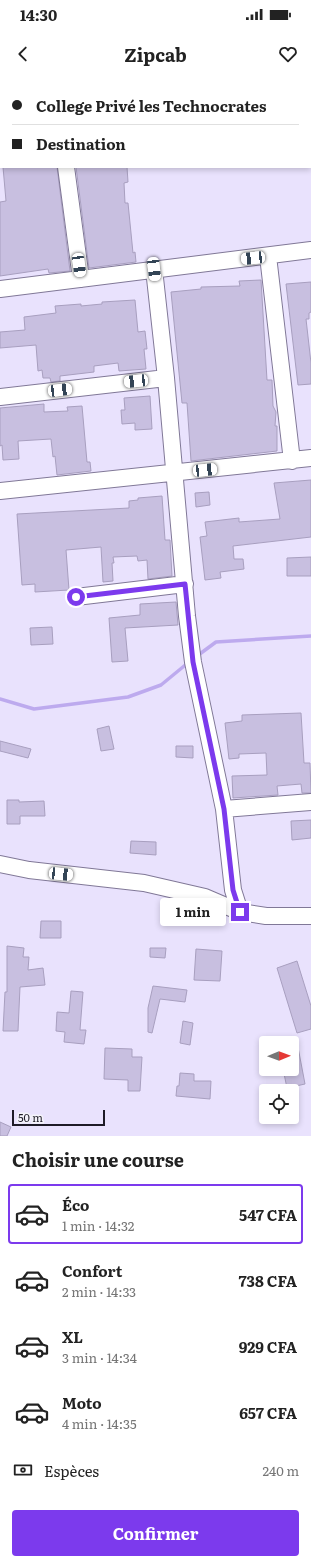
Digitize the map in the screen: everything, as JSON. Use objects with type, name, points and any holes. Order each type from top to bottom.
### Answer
[{"type":"street","points":[[66,168],[81,279]]},
{"type":"street","points":[[0,289],[311,250]]},
{"type":"street","points":[[268,256],[292,461]]},
{"type":"street","points":[[154,269],[176,474],[193,662],[224,809],[233,890],[240,912]]},
{"type":"street","points":[[0,397],[166,378]]},
{"type":"street","points":[[0,491],[176,474],[311,458]]},
{"type":"street","points":[[76,597],[185,584]]},
{"type":"street","points":[[224,809],[311,802]]},
{"type":"street","points":[[0,864],[30,870],[144,883],[205,897],[240,912],[266,916],[311,916]]},
{"type":"building","points":[[3,168],[57,168],[70,271],[49,273],[48,269],[0,276],[0,202],[6,201]]},
{"type":"building","points":[[76,168],[127,168],[128,182],[124,183],[125,203],[128,203],[133,253],[135,252],[136,262],[89,268]]},
{"type":"building","points":[[261,280],[267,380],[272,380],[273,406],[276,412],[275,426],[277,426],[277,451],[191,461],[187,403],[182,403],[171,292],[201,289],[201,287],[240,286],[239,281]]},
{"type":"building","points":[[311,282],[311,312],[309,313],[309,319],[306,319],[311,363],[311,384],[298,385],[286,284]]},
{"type":"building","points":[[135,300],[138,332],[145,331],[147,349],[144,349],[146,369],[119,371],[118,363],[94,366],[94,372],[60,376],[60,381],[51,382],[50,378],[43,378],[42,370],[38,371],[36,345],[0,348],[0,332],[25,330],[24,317],[56,313],[55,306],[81,304],[81,306],[102,304],[102,302]]},
{"type":"building","points":[[150,396],[152,429],[135,430],[135,423],[122,424],[121,410],[125,410],[124,398]]},
{"type":"building","points":[[44,404],[44,412],[68,411],[67,407],[82,406],[87,462],[90,462],[91,471],[57,475],[51,439],[18,441],[19,459],[3,460],[2,445],[0,446],[0,408]]},
{"type":"building","points":[[311,480],[311,537],[233,546],[234,559],[243,559],[244,569],[220,572],[221,578],[205,580],[200,537],[207,536],[205,522],[239,518],[239,522],[280,519],[274,483]]},
{"type":"building","points":[[209,492],[210,505],[196,507],[195,493]]},
{"type":"building","points":[[162,496],[165,540],[170,540],[172,576],[148,579],[147,560],[138,561],[137,556],[113,557],[113,581],[103,582],[101,547],[66,550],[69,590],[35,592],[35,584],[22,585],[17,514],[129,508],[129,501],[138,500],[138,498]]},
{"type":"building","points":[[311,557],[311,576],[287,576],[287,558]]},
{"type":"building","points":[[176,602],[178,625],[125,628],[128,661],[112,662],[109,618],[140,615],[140,604]]},
{"type":"building","points":[[52,627],[53,644],[31,645],[30,628]]},
{"type":"building","points":[[301,713],[304,763],[310,763],[311,793],[302,793],[301,784],[277,786],[278,795],[233,798],[232,776],[267,775],[266,753],[239,754],[239,758],[229,759],[225,723],[242,721],[242,715]]},
{"type":"building","points":[[109,726],[114,749],[101,751],[97,729]]},
{"type":"building","points":[[0,741],[31,749],[28,758],[0,751]]},
{"type":"building","points":[[176,746],[193,746],[193,758],[176,757]]},
{"type":"building","points":[[7,800],[19,800],[19,802],[44,801],[45,816],[20,816],[20,824],[7,824]]},
{"type":"building","points":[[311,820],[311,838],[292,840],[291,821]]},
{"type":"building","points":[[131,841],[156,842],[156,855],[130,853]]},
{"type":"building","points":[[41,921],[61,921],[61,938],[40,938]]},
{"type":"building","points":[[7,946],[24,948],[23,957],[29,957],[28,970],[43,968],[45,985],[20,987],[18,1031],[3,1031],[5,992],[7,992]]},
{"type":"building","points":[[150,948],[166,948],[165,958],[150,957]]},
{"type":"building","points":[[196,949],[222,951],[220,981],[194,980]]},
{"type":"building","points":[[297,961],[311,1006],[311,1029],[297,1033],[277,968]]},
{"type":"building","points":[[153,986],[187,990],[185,1002],[160,999],[152,1033],[148,1032],[148,1008]]},
{"type":"building","points":[[71,991],[83,992],[80,1030],[86,1030],[84,1044],[64,1042],[65,1032],[56,1031],[57,1012],[69,1013]]},
{"type":"building","points":[[183,1021],[193,1023],[190,1045],[180,1043]]},
{"type":"building","points":[[105,1048],[132,1049],[132,1057],[142,1057],[140,1091],[128,1091],[128,1080],[104,1079]]},
{"type":"building","points":[[299,1052],[305,1084],[299,1085],[299,1084],[286,1084],[284,1076],[299,1076]]},
{"type":"building","points":[[180,1073],[194,1074],[194,1081],[211,1081],[210,1099],[176,1096],[177,1086],[179,1086]]},
{"type":"building","points":[[0,1122],[11,1127],[7,1136],[0,1136]]},
{"type":"waterway","points":[[197,656],[216,642],[311,636]]},
{"type":"waterway","points":[[0,699],[34,709],[128,697],[161,685],[189,662]]},
{"type":"route","points":[[76,597],[185,584],[187,616],[193,662],[215,774],[224,809],[233,890],[240,912]]}]
